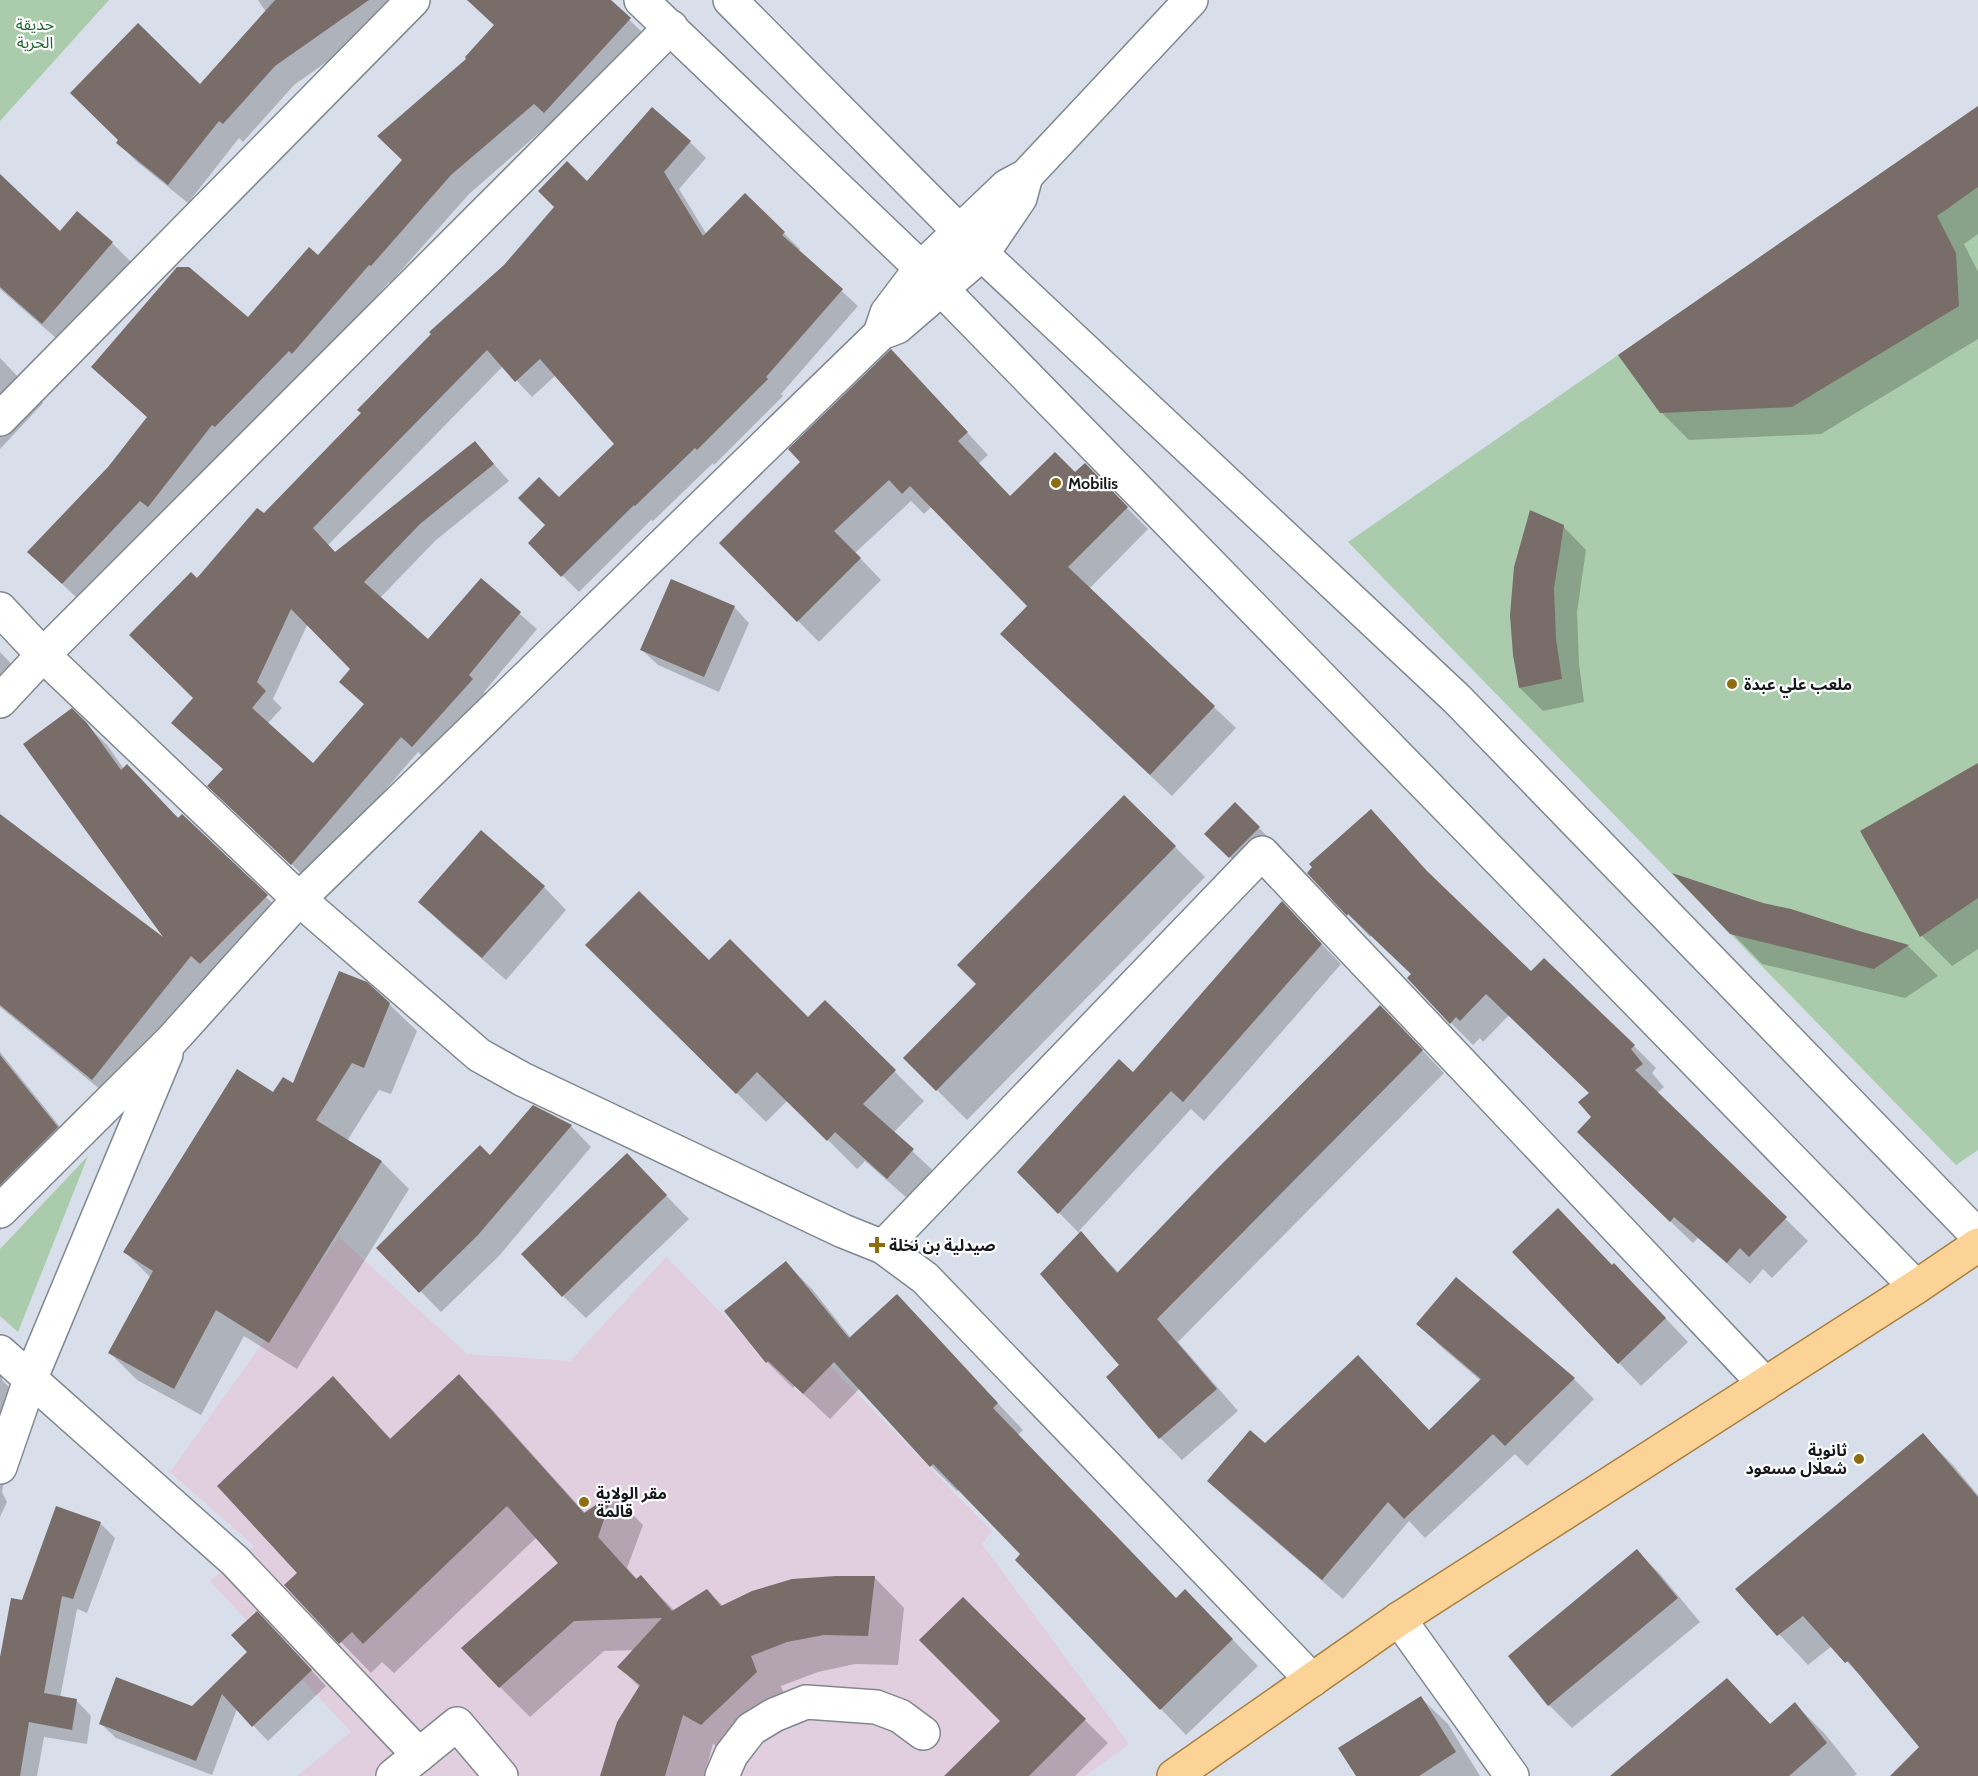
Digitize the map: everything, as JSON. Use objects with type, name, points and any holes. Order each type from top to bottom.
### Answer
[{"type":"main road","points":[[1174,1776],[1399,1619],[1978,1245]]},
{"type":"street","points":[[0,419],[413,0]]},
{"type":"street","points":[[641,0],[931,279],[1916,1287]]},
{"type":"street","points":[[730,0],[982,254],[1457,699],[1978,1236]]},
{"type":"street","points":[[931,279],[960,231],[1007,186],[1026,176],[1191,0]]},
{"type":"street","points":[[0,701],[43,655],[671,27]]},
{"type":"street","points":[[0,1211],[171,1041],[299,899],[881,333],[886,313],[931,279],[982,254],[1020,198],[1026,176]]},
{"type":"street","points":[[0,609],[43,655],[299,899],[479,1055],[522,1079],[843,1231],[883,1247],[925,1278],[1312,1680]]},
{"type":"street","points":[[883,1247],[1262,853],[1765,1384]]},
{"type":"street","points":[[0,1467],[30,1380],[171,1041]]},
{"type":"street","points":[[0,1352],[235,1561],[419,1755]]},
{"type":"street","points":[[1399,1619],[1512,1776]]},
{"type":"street","points":[[722,1776],[731,1755],[751,1729],[774,1714],[806,1702],[876,1707],[900,1716],[922,1733]]},
{"type":"street","points":[[393,1776],[457,1724],[501,1776]]},
{"type":"shaded area","name":"مقر الولاية قالمة","points":[[339,1237],[467,1354],[570,1361],[666,1257],[801,1394],[828,1364],[992,1531],[982,1544],[1129,1744],[1085,1776],[297,1776],[351,1732],[210,1581],[254,1546],[170,1472]]},
{"type":"green space","name":"حديقة الحرية","points":[[0,0],[109,0],[0,121]]},
{"type":"green space","name":"ملعب علي عبدة","points":[[1978,106],[1978,1150],[1956,1165],[1348,542]]},
{"type":"green space","points":[[88,1156],[18,1332],[0,1316],[0,1249]]},
{"type":"building","points":[[275,0],[369,0],[275,66],[223,124],[219,121],[168,185],[116,143],[118,140],[70,93],[138,23],[200,84]]},
{"type":"building","points":[[467,0],[611,0],[631,18],[544,113],[534,104],[451,175],[292,354],[289,351],[215,427],[212,425],[148,507],[140,501],[62,584],[27,552],[108,467],[147,417],[91,367],[177,267],[189,267],[248,317],[309,247],[318,255],[402,160],[377,136],[466,59],[465,57],[494,25]]},
{"type":"building","points":[[1978,106],[1978,187],[1937,216],[1956,253],[1959,306],[1792,407],[1660,413],[1618,355]]},
{"type":"building","points":[[652,107],[691,141],[664,172],[703,236],[745,193],[785,232],[782,235],[843,289],[766,377],[768,379],[697,450],[695,448],[561,577],[528,543],[545,525],[518,498],[539,477],[559,497],[614,444],[540,359],[515,382],[487,350],[313,528],[335,552],[475,441],[494,464],[420,524],[364,582],[428,639],[481,578],[521,612],[469,675],[473,679],[412,747],[401,737],[291,865],[207,786],[223,769],[171,723],[193,698],[129,635],[191,572],[197,578],[257,508],[264,513],[361,413],[357,410],[431,334],[429,332],[504,265],[554,207],[538,191],[567,161],[587,181]],"holes":[[[291,609],[350,669],[339,682],[364,704],[313,763],[252,708],[266,691],[257,682]]]},
{"type":"building","points":[[0,174],[60,231],[77,211],[113,242],[42,324],[0,287]]},
{"type":"building","points":[[891,349],[968,432],[958,441],[1010,496],[1055,452],[1075,472],[1085,463],[1128,507],[1068,567],[1215,706],[1150,775],[1000,634],[1027,606],[910,486],[902,494],[889,480],[834,531],[861,558],[797,622],[719,543],[800,462],[788,449]]},
{"type":"building","points":[[1530,510],[1564,525],[1554,588],[1556,639],[1562,679],[1519,688],[1513,655],[1510,615],[1514,567]]},
{"type":"building","points":[[671,579],[735,606],[704,677],[640,650]]},
{"type":"building","points":[[72,708],[87,723],[121,770],[127,764],[178,818],[182,814],[268,895],[200,964],[191,956],[92,1080],[0,1005],[0,814],[163,937],[23,744]]},
{"type":"building","points":[[1978,763],[1978,898],[1920,937],[1860,831]]},
{"type":"building","points":[[1124,795],[1176,846],[936,1091],[903,1058],[976,984],[957,965]]},
{"type":"building","points":[[1235,802],[1260,827],[1229,858],[1204,834]]},
{"type":"building","points":[[1371,809],[1427,871],[1531,971],[1544,958],[1635,1045],[1631,1049],[1643,1064],[1635,1070],[1787,1217],[1749,1257],[1740,1248],[1727,1263],[1674,1217],[1670,1222],[1577,1132],[1591,1117],[1578,1102],[1589,1093],[1486,994],[1460,1021],[1456,1017],[1450,1024],[1407,978],[1411,974],[1348,914],[1347,916],[1307,873],[1312,867],[1309,864]]},
{"type":"building","points":[[481,830],[545,886],[482,958],[418,902]]},
{"type":"building","points":[[1672,873],[1763,903],[1791,909],[1909,945],[1874,969],[1730,934]]},
{"type":"building","points":[[639,891],[709,960],[730,939],[808,1017],[825,1000],[896,1070],[863,1104],[914,1149],[887,1179],[835,1132],[827,1141],[757,1072],[736,1094],[585,945]]},
{"type":"building","points":[[1282,901],[1322,944],[1183,1102],[1171,1091],[1058,1214],[1017,1172],[1119,1059],[1133,1072]]},
{"type":"building","points":[[339,971],[367,982],[390,1003],[364,1068],[352,1063],[316,1120],[382,1161],[269,1343],[216,1310],[174,1389],[108,1353],[153,1271],[123,1252],[237,1069],[273,1092],[283,1077],[293,1083]]},
{"type":"building","points":[[1380,1005],[1423,1050],[1157,1319],[1217,1389],[1159,1439],[1106,1377],[1119,1365],[1040,1274],[1081,1231],[1117,1273]]},
{"type":"building","points":[[0,1055],[58,1127],[0,1185]]},
{"type":"building","points":[[533,1105],[572,1125],[478,1235],[419,1293],[376,1248],[480,1145],[490,1155]]},
{"type":"building","points":[[627,1153],[667,1195],[562,1297],[521,1254]]},
{"type":"building","points":[[1558,1208],[1666,1318],[1618,1364],[1512,1252]]},
{"type":"building","points":[[786,1261],[849,1338],[897,1294],[998,1403],[993,1408],[1176,1598],[1185,1589],[1233,1639],[1160,1710],[1015,1560],[1020,1554],[933,1464],[930,1467],[834,1362],[803,1394],[768,1361],[766,1363],[724,1311]]},
{"type":"building","points":[[1456,1277],[1575,1378],[1505,1446],[1493,1434],[1404,1519],[1388,1502],[1322,1580],[1207,1481],[1250,1430],[1265,1443],[1358,1355],[1429,1430],[1481,1379],[1416,1324]]},
{"type":"building","points":[[459,1374],[584,1513],[613,1493],[598,1537],[636,1579],[641,1575],[672,1611],[707,1589],[721,1606],[752,1591],[792,1579],[875,1576],[868,1636],[824,1635],[787,1642],[751,1656],[757,1672],[701,1725],[683,1715],[665,1776],[600,1776],[617,1722],[640,1685],[617,1667],[662,1618],[574,1621],[499,1688],[461,1648],[558,1563],[507,1506],[363,1644],[352,1632],[339,1644],[284,1585],[297,1573],[217,1486],[333,1376],[390,1439]]},
{"type":"building","points":[[1923,1433],[1978,1497],[1978,1776],[1890,1776],[1919,1747],[1848,1661],[1845,1663],[1803,1616],[1777,1636],[1735,1589]]},
{"type":"building","points":[[56,1506],[101,1522],[73,1599],[62,1596],[44,1693],[77,1699],[72,1730],[29,1722],[20,1776],[0,1776],[0,1657],[11,1598],[22,1600]]},
{"type":"building","points":[[1637,1549],[1678,1598],[1548,1706],[1508,1656]]},
{"type":"building","points":[[963,1597],[1086,1719],[1029,1776],[944,1776],[1000,1721],[919,1640]]},
{"type":"building","points":[[257,1611],[312,1670],[252,1727],[222,1694],[196,1761],[99,1724],[116,1677],[192,1706],[247,1652],[231,1635]]},
{"type":"building","points":[[1727,1678],[1770,1724],[1795,1702],[1827,1743],[1789,1776],[1610,1776]]},
{"type":"building","points":[[1421,1696],[1456,1752],[1419,1776],[1356,1776],[1338,1748]]},
{"type":"place","name":"Mobilis","points":[[1056,483]]},
{"type":"place","name":"ملعب علي عبدة","points":[[1732,684]]},
{"type":"place","name":"صيدلية بن نخلة","points":[[877,1245]]},
{"type":"place","name":"ثانوية شعلال مسعود","points":[[1859,1459]]},
{"type":"place","name":"مقر الولاية قالمة","points":[[584,1502]]}]
